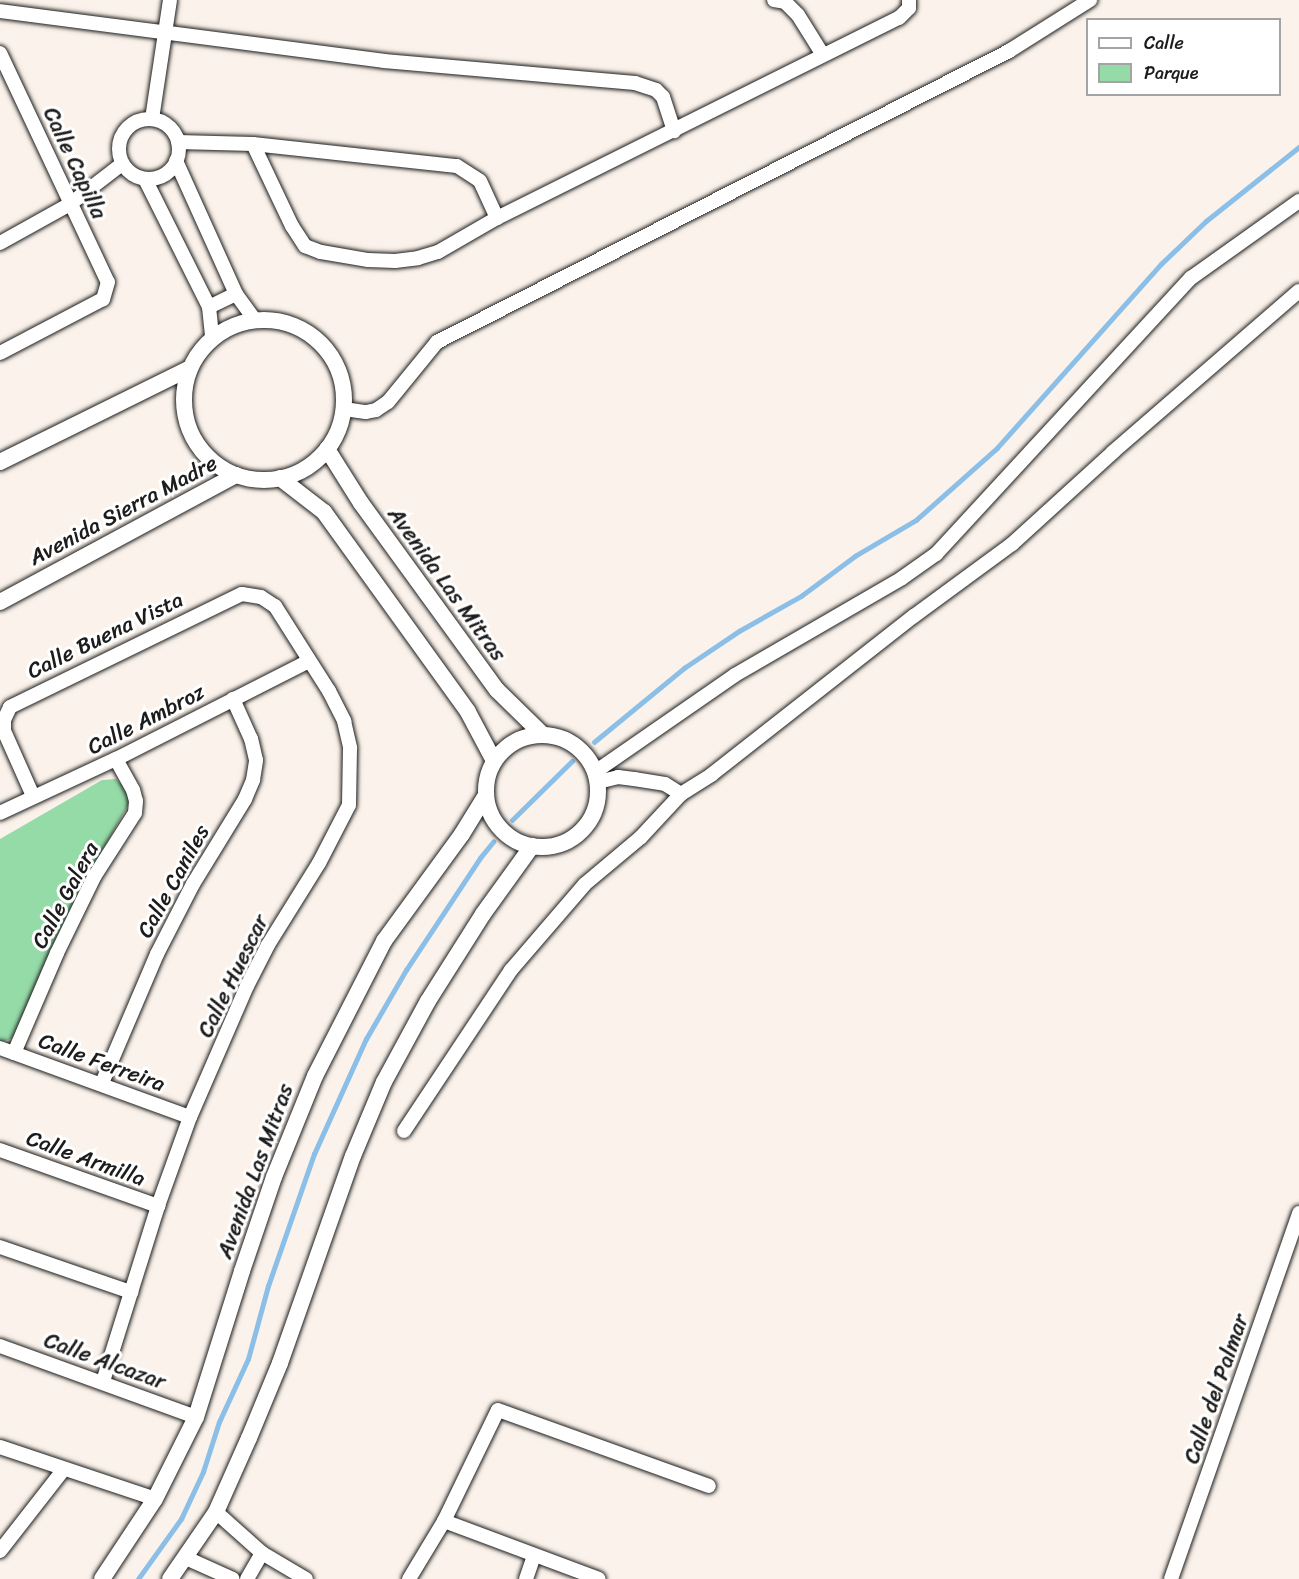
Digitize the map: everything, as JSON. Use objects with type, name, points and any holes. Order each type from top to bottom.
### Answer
[{"type":"street","points":[[152,119],[170,0]]},
{"type":"street","points":[[774,0],[785,3],[798,15],[823,55]]},
{"type":"street","points":[[253,144],[292,226],[305,246],[321,252],[377,260],[418,258],[438,252],[497,218],[899,18],[909,8],[909,0]]},
{"type":"street","points":[[344,409],[366,412],[376,410],[388,402],[437,342],[1009,51],[1090,0]]},
{"type":"street","points":[[0,10],[165,34],[384,61],[635,83],[656,90],[663,97],[674,131]]},
{"type":"street","name":"Calle Capilla","points":[[0,53],[108,282],[107,292],[96,304],[0,353]]},
{"type":"street","points":[[176,161],[164,175],[146,179],[128,172],[119,155],[121,137],[133,123],[152,119],[168,126],[178,142],[176,161],[236,294],[255,320]]},
{"type":"street","points":[[178,142],[253,144],[457,166],[480,182],[497,218]]},
{"type":"street","points":[[0,243],[70,204],[122,164]]},
{"type":"street","points":[[146,179],[209,308],[212,338]]},
{"type":"street","points":[[597,777],[735,675],[902,578],[936,554],[1191,278],[1299,201]]},
{"type":"street","points":[[404,1131],[511,970],[585,884],[641,837],[681,794],[711,775],[914,616],[1012,544],[1113,452],[1299,291]]},
{"type":"street","points":[[209,308],[236,294]]},
{"type":"street","points":[[270,320],[298,327],[321,344],[330,354],[342,381],[344,409],[338,430],[327,449],[306,468],[280,478],[258,479],[236,474],[210,459],[192,435],[184,407],[184,392],[190,368],[212,338],[240,323],[270,320]]},
{"type":"street","points":[[0,462],[190,368]]},
{"type":"street","name":"Avenida Las Mitras","points":[[327,449],[361,503],[497,690],[542,735]]},
{"type":"street","name":"Avenida Sierra Madre","points":[[0,602],[236,474]]},
{"type":"street","points":[[280,478],[324,512],[468,712],[494,761]]},
{"type":"street","name":"Calle Buena Vista","points":[[33,796],[4,731],[4,720],[10,706],[234,595],[251,594],[275,606]]},
{"type":"street","name":"Calle Huescar","points":[[103,1382],[158,1206],[190,1117],[246,986],[268,945],[319,863],[349,805],[350,748],[344,721],[329,691],[275,606]]},
{"type":"street","name":"Calle Ambroz","points":[[0,813],[116,759],[309,661]]},
{"type":"street","name":"Calle Caniles","points":[[102,1083],[157,954],[193,884],[245,799],[253,780],[256,760],[251,739],[233,699]]},
{"type":"street","points":[[542,735],[565,739],[575,745],[584,752],[597,777],[597,805],[593,815],[579,834],[557,845],[532,846],[509,837],[493,819],[486,795],[486,783],[494,761],[510,745],[520,739],[542,735]]},
{"type":"street","name":"Calle Galera","points":[[7,1050],[94,877],[135,813],[136,801],[133,790],[116,759]]},
{"type":"street","points":[[597,777],[618,777],[665,784],[681,794]]},
{"type":"street","name":"Avenida Las Mitras","points":[[102,1579],[155,1499],[196,1418],[274,1177],[315,1076],[384,941],[462,834],[486,795]]},
{"type":"street","points":[[170,1579],[216,1512],[280,1363],[353,1156],[384,1082],[440,981],[505,881],[532,846]]},
{"type":"street","name":"Calle Ferreira","points":[[7,1050],[190,1117]]},
{"type":"street","name":"Calle Armilla","points":[[0,1150],[158,1206]]},
{"type":"street","name":"Calle del Palmar","points":[[1171,1579],[1299,1213]]},
{"type":"street","points":[[0,1247],[130,1292]]},
{"type":"street","name":"Calle Alcazar","points":[[0,1346],[196,1418]]},
{"type":"street","points":[[409,1579],[444,1521],[498,1410],[709,1486]]},
{"type":"street","points":[[0,1447],[155,1499]]},
{"type":"street","points":[[0,1551],[64,1469]]},
{"type":"street","points":[[216,1512],[262,1553],[306,1579]]},
{"type":"street","points":[[444,1521],[599,1579]]},
{"type":"street","points":[[248,1579],[262,1553]]},
{"type":"street","points":[[526,1579],[534,1556]]},
{"type":"street","points":[[186,1558],[233,1579]]},
{"type":"green space","points":[[116,779],[129,792],[130,802],[84,882],[41,972],[19,1030],[11,1039],[0,1042],[0,839],[102,780]]},
{"type":"waterway","points":[[594,742],[684,668],[739,631],[801,596],[855,556],[916,520],[997,448],[1161,264],[1206,221],[1299,147]]},
{"type":"waterway","points":[[512,820],[572,761]]},
{"type":"waterway","points":[[138,1579],[181,1519],[203,1472],[219,1422],[248,1359],[268,1286],[314,1154],[366,1039],[406,970],[493,842]]}]
